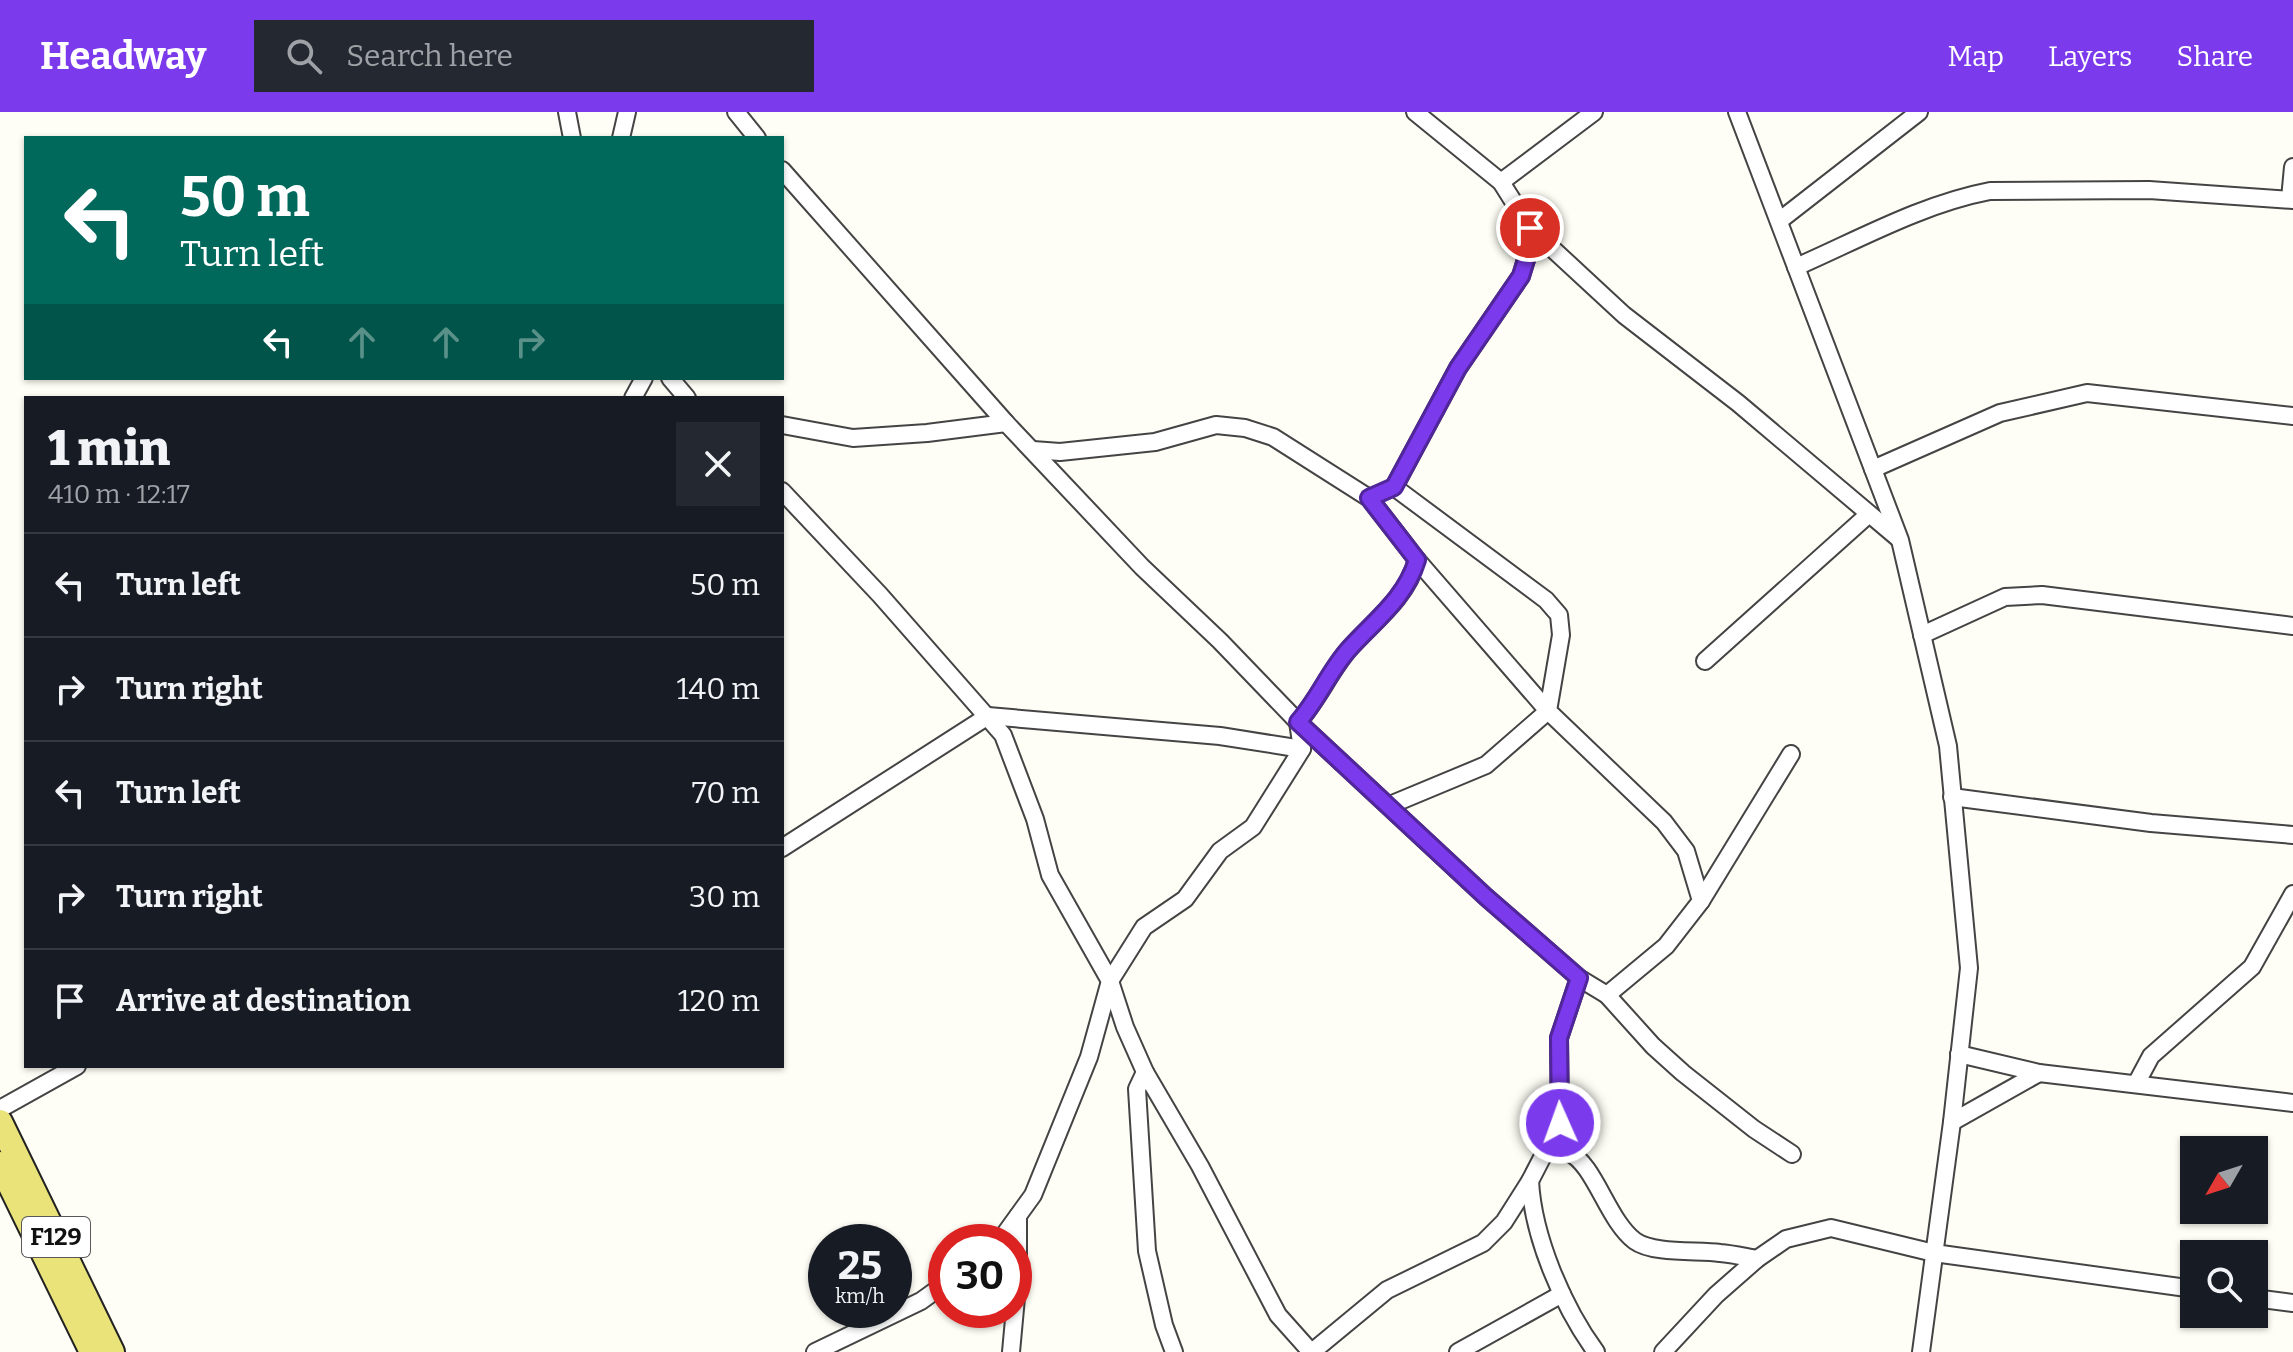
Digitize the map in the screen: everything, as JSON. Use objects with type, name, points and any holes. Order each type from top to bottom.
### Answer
[{"type":"main road","name":"F129","points":[[0,1122],[8,1175],[92,1352]]},
{"type":"main road","name":"F129","points":[[8,1175],[112,1352]]},
{"type":"street","points":[[567,112],[572,136]]},
{"type":"street","points":[[621,136],[627,112]]},
{"type":"street","points":[[736,112],[755,136]]},
{"type":"street","points":[[1415,112],[1501,182],[1530,228],[1624,315],[1738,403],[1900,540]]},
{"type":"street","points":[[1501,182],[1594,112]]},
{"type":"street","points":[[1737,112],[1900,540],[1948,746],[1969,968],[1921,1352]]},
{"type":"street","points":[[1779,221],[1919,112]]},
{"type":"street","points":[[1796,267],[1950,201],[1990,191],[2149,190],[2292,199],[2293,167]]},
{"type":"street","points":[[784,172],[1006,423],[1142,567],[1220,641],[1298,722],[1486,897],[1579,978],[1607,995],[1653,1046],[1683,1073],[1754,1129],[1792,1154]]},
{"type":"street","points":[[1369,498],[1394,487],[1458,368],[1521,276],[1529,250],[1530,228]]},
{"type":"street","points":[[672,380],[685,396]]},
{"type":"street","points":[[1873,469],[2000,413],[2087,393],[2293,416]]},
{"type":"street","points":[[784,425],[853,438],[1006,423]]},
{"type":"street","points":[[1033,450],[1060,452],[1155,442],[1216,425],[1245,428],[1273,437],[1369,498],[1417,560],[1548,711],[1664,822],[1686,851],[1701,901]]},
{"type":"street","points":[[1390,805],[1486,765],[1548,711],[1561,635],[1559,615],[1546,600],[1394,487]]},
{"type":"street","points":[[784,493],[862,575],[1003,735],[1035,819],[1050,875],[1110,981],[1125,1027],[1145,1072],[1200,1166],[1278,1315],[1312,1352],[1387,1290],[1483,1243],[1504,1222],[1530,1181],[1560,1123],[1559,1038],[1579,978]]},
{"type":"street","points":[[1705,661],[1869,514]]},
{"type":"street","points":[[1012,1224],[1033,1195],[1089,1057],[1110,981],[1144,927],[1185,899],[1220,851],[1253,827],[1302,749],[1298,722],[1349,649],[1397,600],[1417,560]]},
{"type":"street","points":[[1922,635],[2005,597],[2042,595],[2293,626]]},
{"type":"street","points":[[784,847],[988,716],[1220,736],[1302,749]]},
{"type":"street","points":[[1607,995],[1666,946],[1701,901],[1791,754]]},
{"type":"street","points":[[1952,797],[2151,823],[2293,835]]},
{"type":"street","points":[[2136,1084],[2151,1056],[2252,967],[2293,894]]},
{"type":"street","points":[[1959,1054],[2039,1073],[2293,1103]]},
{"type":"street","points":[[0,1109],[73,1068]]},
{"type":"street","points":[[1145,1072],[1137,1089],[1147,1251],[1164,1325],[1174,1352]]},
{"type":"street","points":[[1952,1122],[2039,1073]]},
{"type":"street","points":[[1543,1154],[1559,1150],[1570,1152],[1593,1179],[1612,1216],[1636,1242],[1652,1248],[1723,1253],[1757,1259]]},
{"type":"street","points":[[1530,1181],[1545,1252],[1562,1294],[1596,1352]]},
{"type":"street","points":[[1011,1352],[1018,1276],[1018,1216]]},
{"type":"street","points":[[1663,1352],[1716,1295],[1757,1259],[1786,1239],[1831,1228],[1934,1253],[2180,1287]]},
{"type":"street","points":[[1458,1352],[1562,1294]]},
{"type":"street","points":[[815,1352],[928,1296]]},
{"type":"street","points":[[2268,1300],[2293,1303]]},
{"type":"route","points":[[1530,228],[1529,250],[1521,276],[1458,368],[1394,487],[1369,498],[1417,560],[1413,572],[1397,600],[1349,649],[1298,722],[1486,897],[1579,978],[1559,1038],[1560,1123]]}]
